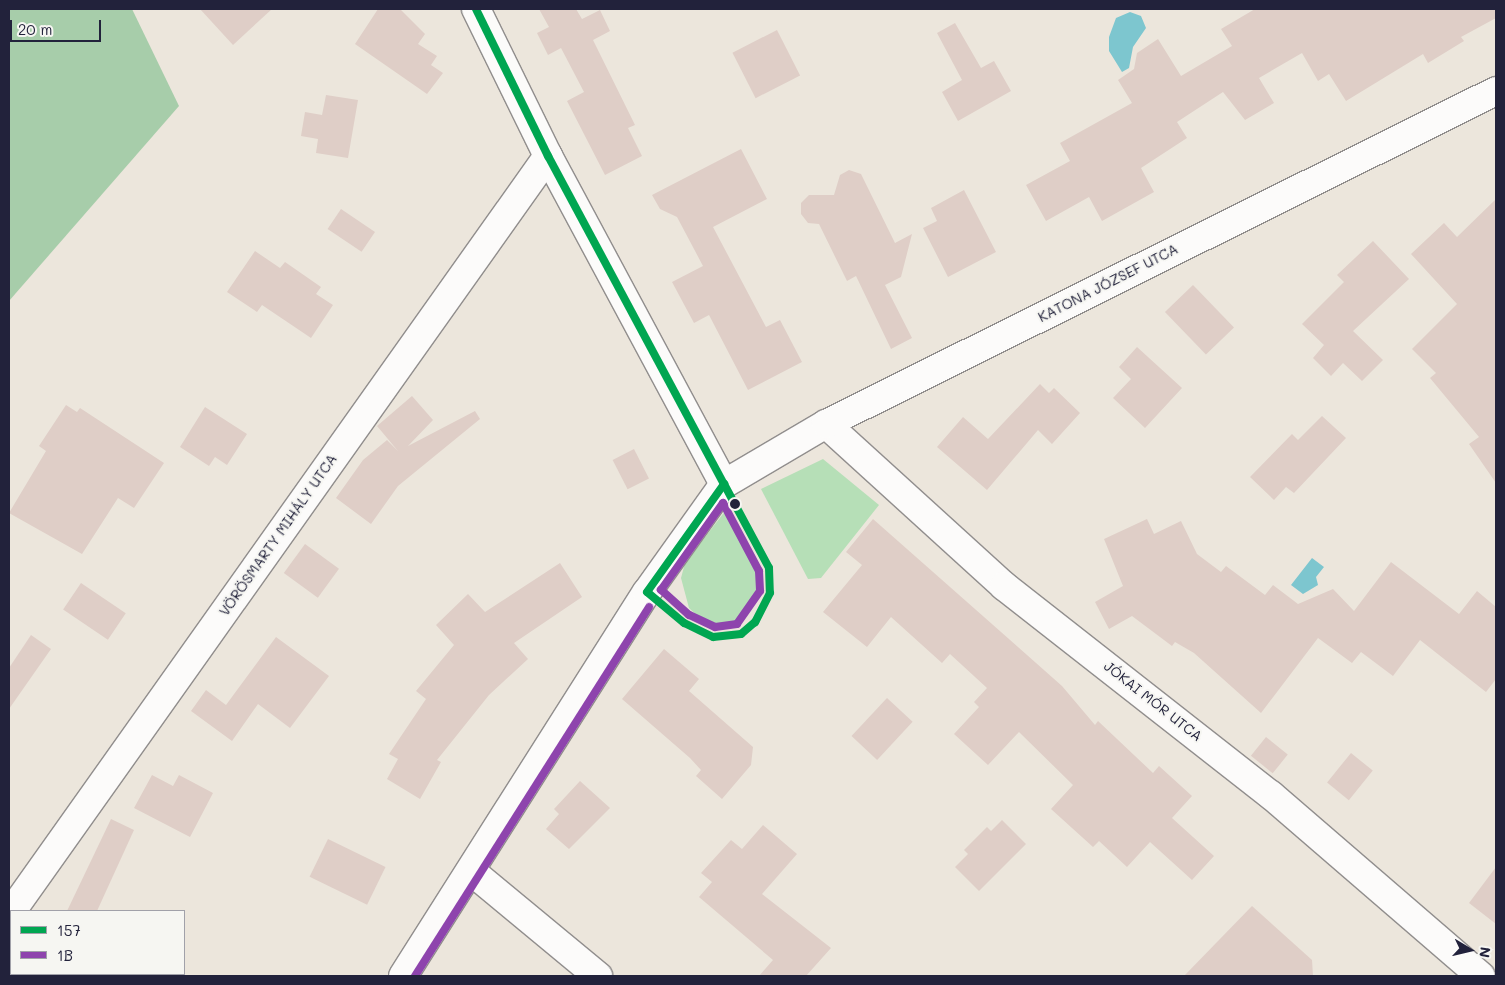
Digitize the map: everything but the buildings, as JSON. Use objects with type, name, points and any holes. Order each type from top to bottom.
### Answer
[{"type":"street","points":[[403,976],[646,592],[724,484],[548,156],[476,9]]},
{"type":"street","name":"KATONA JÓZSEF UTCA","points":[[724,484],[826,424],[1496,91]]},
{"type":"street","name":"VÖRÖSMARTY MIHÁLY UTCA","points":[[12,910],[548,156]]},
{"type":"street","name":"JÓKAI MÓR UTCA","points":[[826,424],[1004,586],[1272,794],[1481,976]]},
{"type":"street","points":[[471,870],[598,976]]},
{"type":"green space","points":[[9,9],[132,9],[179,106],[9,301]]},
{"type":"green space","points":[[823,459],[879,505],[821,578],[808,579],[761,489]]},
{"type":"green space","points":[[726,510],[760,582],[759,595],[749,611],[735,622],[719,624],[701,619],[689,608],[681,578],[685,563]]},
{"type":"water","points":[[1130,12],[1141,16],[1146,28],[1133,47],[1129,68],[1122,72],[1109,51],[1109,37],[1116,18]]},
{"type":"water","points":[[1312,558],[1324,567],[1316,577],[1318,585],[1303,594],[1291,585]]},
{"type":"transit line","name":"157","points":[[476,9],[548,156],[724,484]]},
{"type":"transit line","name":"157","points":[[724,484],[769,568],[770,593],[755,622],[741,634],[713,637],[684,623],[647,592],[724,484]]},
{"type":"transit line","name":"1B","points":[[723,503],[759,571],[760,591],[737,624],[715,627],[689,615],[661,590],[723,503]]},
{"type":"transit line","name":"1B","points":[[415,976],[649,607]]}]
